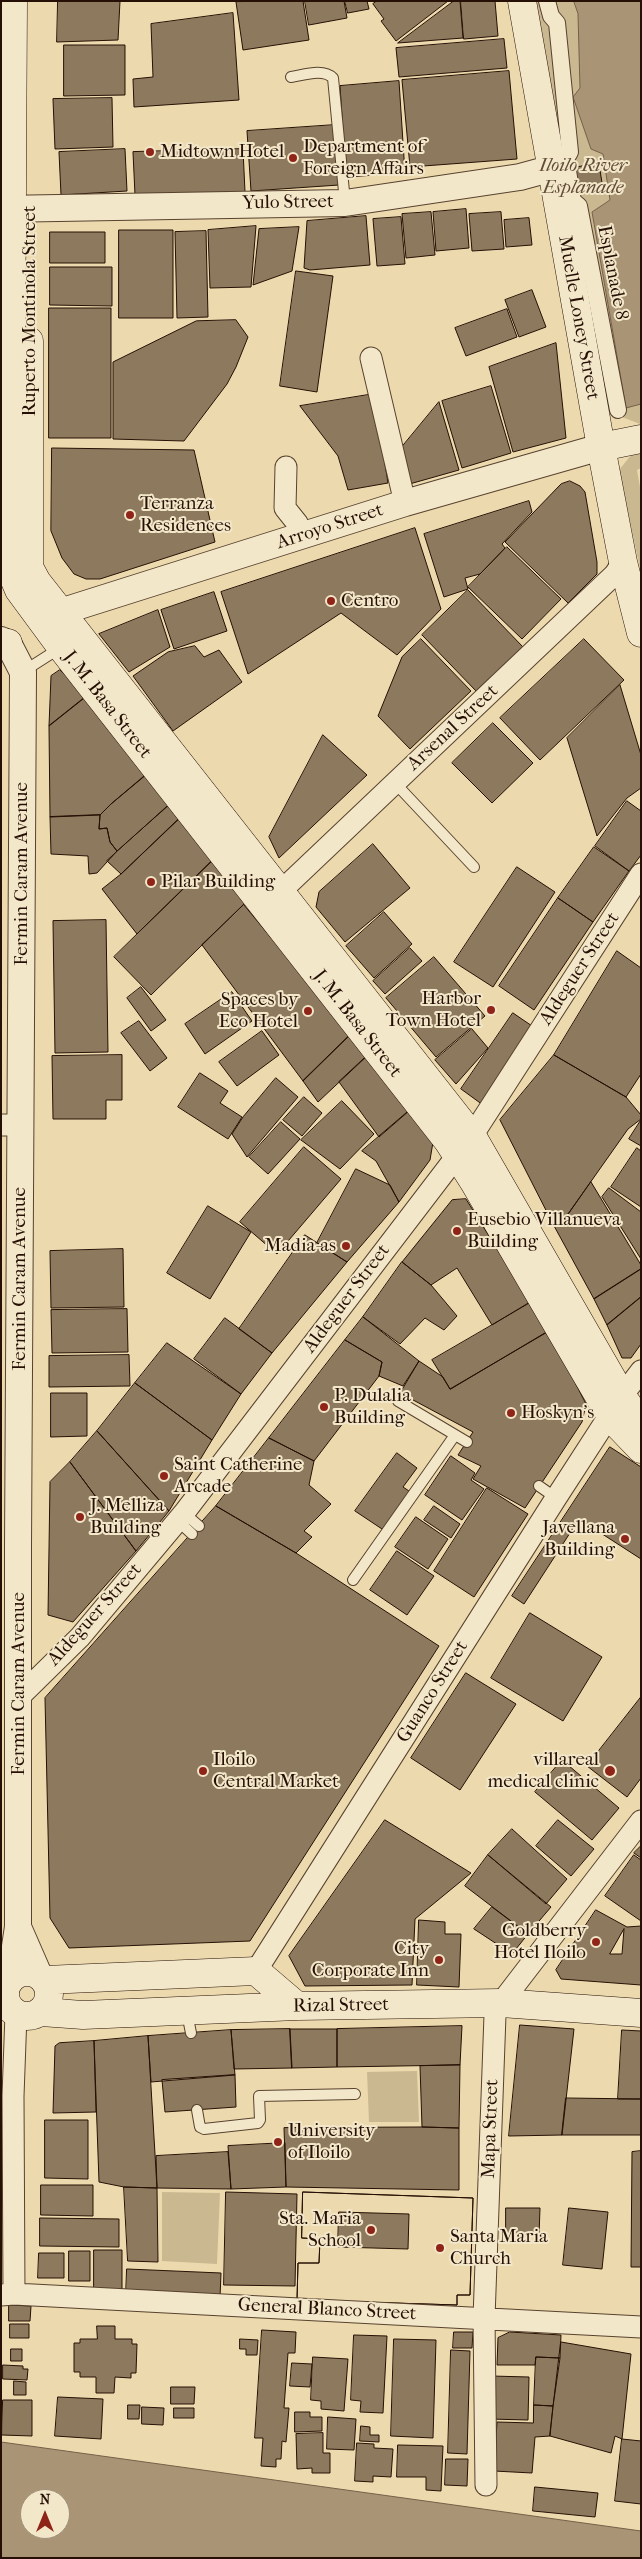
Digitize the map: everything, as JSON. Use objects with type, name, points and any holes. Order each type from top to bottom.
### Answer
[{"type":"main road","name":"Ruperto Montinola Street","points":[[13,1],[16,209],[29,567],[51,616]]},
{"type":"main road","name":"Ruperto Montinola Street","points":[[16,209],[31,1]]},
{"type":"main road","name":"Muelle Loney Street","points":[[522,1],[601,447],[623,562],[641,633]]},
{"type":"main road","points":[[16,209],[6,580],[51,616]]},
{"type":"main road","points":[[601,447],[641,439]]},
{"type":"main road","name":"J. M. Basa Street","points":[[51,616],[61,647],[465,1145]]},
{"type":"main road","name":"J. M. Basa Street","points":[[51,616],[280,892],[465,1145],[616,1405],[631,1441],[641,1449]]},
{"type":"main road","name":"J. M. Basa Street","points":[[616,1405],[641,1424]]},
{"type":"main road","points":[[42,1978],[49,1997],[17,2010],[4,1992],[10,1979],[21,1972],[42,1978],[256,1971],[297,2006]]},
{"type":"main road","name":"Rizal Street","points":[[17,2010],[83,2016],[297,2006],[501,2003],[641,2013]]},
{"type":"street","name":"Esplanade 8","points":[[547,1],[551,16],[557,23],[570,152],[566,159],[571,193],[573,201],[579,206],[618,410]]},
{"type":"street","name":"Yulo Street","points":[[16,209],[345,203],[520,177],[553,168]]},
{"type":"street","points":[[371,358],[405,503]]},
{"type":"street","name":"Arroyo Street","points":[[51,616],[405,503],[601,447]]},
{"type":"street","points":[[286,466],[285,508],[297,523],[304,536]]},
{"type":"street","name":"Arsenal Street","points":[[280,892],[615,574],[623,562]]},
{"type":"street","name":"Fermin Caram Avenue","points":[[3,643],[23,672],[11,1125],[10,1504],[19,1697],[18,1927],[10,1979]]},
{"type":"street","name":"Aldeguer Street","points":[[19,1697],[80,1637],[188,1523],[465,1145],[641,874]]},
{"type":"street","name":"Guanco Street","points":[[256,1971],[548,1492],[641,1370]]},
{"type":"street","name":"Mapa Street","points":[[486,2485],[484,2318],[495,2015],[501,2003],[641,1821]]},
{"type":"street","name":"Fermin Caram Avenue","points":[[18,1927],[42,1978]]},
{"type":"street","points":[[8,2294],[17,2010]]},
{"type":"street","name":"General Blanco Street","points":[[8,2294],[641,2327]]},
{"type":"lane","points":[[291,77],[322,73],[329,74],[334,78],[345,203]]},
{"type":"lane","points":[[23,672],[61,647]]},
{"type":"lane","points":[[395,783],[474,867]]},
{"type":"lane","points":[[398,1401],[467,1442]]},
{"type":"lane","points":[[352,1580],[456,1435]]},
{"type":"lane","points":[[188,2018],[191,2033]]},
{"type":"lane","points":[[197,2110],[200,2127],[204,2129],[258,2123],[260,2120],[259,2096],[355,2094]]},
{"type":"green space","name":"Iloilo River Esplanade","points":[[531,1],[585,1],[610,200],[592,212],[626,407],[641,404],[640,424],[609,412],[574,213]]},
{"type":"green space","points":[[641,448],[641,468],[637,470],[641,493],[641,573],[619,470],[636,449]]},
{"type":"green space","points":[[417,2071],[419,2122],[369,2122],[367,2072]]},
{"type":"green space","points":[[162,2192],[220,2193],[217,2264],[162,2261]]},
{"type":"shaded area","points":[[574,1],[641,1],[641,404],[626,408],[592,212],[610,200],[603,154],[591,149],[573,97],[580,88],[578,14]]},
{"type":"shaded area","points":[[1,2442],[641,2531],[641,2558],[1,2558]]},
{"type":"building","points":[[58,1],[120,1],[118,40],[57,42]]},
{"type":"building","points":[[303,1],[309,40],[243,50],[236,2]]},
{"type":"building","points":[[305,1],[344,1],[347,18],[309,25]]},
{"type":"building","points":[[345,1],[367,1],[369,9],[348,13]]},
{"type":"building","points":[[377,1],[448,1],[396,41],[381,21],[384,19],[373,4]]},
{"type":"building","points":[[454,1],[460,1],[463,38],[398,43]]},
{"type":"building","points":[[461,1],[495,1],[498,36],[464,39]]},
{"type":"building","points":[[233,13],[239,100],[134,107],[133,79],[153,77],[151,24]]},
{"type":"building","points":[[504,39],[507,68],[399,77],[396,48]]},
{"type":"building","points":[[64,45],[125,45],[125,95],[64,96]]},
{"type":"building","points":[[509,71],[517,159],[410,167],[402,80]]},
{"type":"building","points":[[399,81],[405,173],[346,177],[340,86]]},
{"type":"building","points":[[112,98],[113,147],[55,149],[53,99]]},
{"type":"building","name":"Department of Foreign Affairs","points":[[335,125],[339,185],[251,191],[247,131]]},
{"type":"building","points":[[125,149],[127,191],[61,195],[59,152]]},
{"type":"building","points":[[243,149],[245,192],[135,195],[133,152]]},
{"type":"building","points":[[599,164],[603,189],[575,193],[571,168]]},
{"type":"building","points":[[466,209],[469,248],[436,251],[433,212]]},
{"type":"building","points":[[431,212],[435,255],[406,258],[402,214]]},
{"type":"building","points":[[501,212],[504,249],[472,251],[469,214]]},
{"type":"building","points":[[366,216],[370,265],[310,270],[304,268],[307,221]]},
{"type":"building","points":[[401,217],[405,264],[377,266],[373,219]]},
{"type":"building","points":[[529,218],[532,245],[506,247],[504,220]]},
{"type":"building","points":[[256,226],[251,287],[210,288],[208,230]]},
{"type":"building","points":[[299,227],[292,271],[253,285],[259,229]]},
{"type":"building","points":[[119,230],[173,230],[173,318],[119,318]]},
{"type":"building","points":[[206,231],[208,317],[177,318],[175,232]]},
{"type":"building","points":[[50,232],[105,232],[105,263],[50,263]]},
{"type":"building","points":[[50,267],[112,267],[112,306],[50,305]]},
{"type":"building","points":[[296,271],[333,276],[317,392],[280,386]]},
{"type":"building","points":[[532,290],[546,327],[519,337],[505,300]]},
{"type":"building","points":[[49,308],[111,308],[111,438],[49,438]]},
{"type":"building","points":[[507,309],[517,337],[466,356],[455,328]]},
{"type":"building","points":[[236,320],[248,337],[236,367],[227,384],[184,441],[113,439],[113,362],[196,321]]},
{"type":"building","points":[[556,343],[566,438],[513,452],[489,367]]},
{"type":"building","points":[[491,386],[511,453],[462,468],[442,401]]},
{"type":"building","points":[[374,394],[388,483],[348,490],[338,456],[300,406]]},
{"type":"building","points":[[439,402],[459,470],[406,485],[397,453]]},
{"type":"building","name":"Terranza Residences","points":[[52,448],[194,450],[215,542],[100,579],[86,579],[74,574],[62,558],[51,531]]},
{"type":"building","points":[[570,481],[580,486],[585,492],[597,562],[597,574],[568,603],[505,542],[561,484]]},
{"type":"building","points":[[529,501],[532,512],[502,544],[505,548],[480,574],[465,578],[468,589],[444,597],[424,534]]},
{"type":"building","name":"Centro","points":[[415,528],[441,609],[397,655],[341,613],[248,674],[221,592]]},
{"type":"building","points":[[507,547],[561,599],[522,639],[468,587]]},
{"type":"building","points":[[468,590],[523,647],[476,691],[422,635]]},
{"type":"building","points":[[214,592],[227,631],[174,649],[161,610]]},
{"type":"building","points":[[158,610],[170,647],[129,672],[99,634]]},
{"type":"building","points":[[421,639],[471,691],[410,749],[378,716],[402,657]]},
{"type":"building","points":[[584,639],[624,680],[540,760],[500,718]]},
{"type":"building","points":[[195,646],[204,657],[219,650],[242,682],[173,731],[133,676],[168,652]]},
{"type":"building","points":[[60,670],[88,695],[49,726],[51,676]]},
{"type":"building","points":[[620,685],[641,755],[641,788],[627,798],[597,836],[567,738]]},
{"type":"building","points":[[88,695],[147,774],[100,815],[50,817],[49,726]]},
{"type":"building","points":[[493,723],[533,763],[492,803],[452,763]]},
{"type":"building","points":[[323,735],[367,775],[279,858],[269,837]]},
{"type":"building","points":[[147,774],[170,804],[117,851],[110,842],[107,828],[99,829],[100,815]]},
{"type":"building","points":[[627,801],[641,811],[641,855],[629,871],[595,846]]},
{"type":"building","points":[[170,804],[182,816],[121,874],[107,861]]},
{"type":"building","points":[[100,815],[99,829],[107,828],[110,842],[117,851],[97,873],[89,874],[88,856],[51,854],[50,817]]},
{"type":"building","name":"Pilar Building","points":[[182,816],[214,859],[137,934],[102,889],[121,874]]},
{"type":"building","points":[[373,844],[410,888],[345,942],[316,907],[319,892]]},
{"type":"building","points":[[594,847],[629,871],[593,922],[558,898]]},
{"type":"building","points":[[214,859],[246,902],[151,995],[114,957]]},
{"type":"building","points":[[517,867],[555,892],[493,987],[454,962]]},
{"type":"building","points":[[558,898],[593,922],[534,1010],[499,986]]},
{"type":"building","points":[[244,905],[351,1034],[303,1081],[202,945]]},
{"type":"building","points":[[384,912],[412,944],[374,978],[346,946]]},
{"type":"building","points":[[106,920],[108,1052],[55,1053],[53,921]]},
{"type":"building","points":[[410,948],[422,961],[385,994],[373,981]]},
{"type":"building","points":[[617,951],[641,968],[641,1074],[626,1097],[554,1055]]},
{"type":"building","points":[[434,957],[485,1016],[436,1057],[386,998]]},
{"type":"building","points":[[141,987],[166,1020],[151,1031],[127,998]]},
{"type":"building","points":[[232,992],[252,1021],[205,1054],[185,1024]]},
{"type":"building","points":[[513,1013],[535,1028],[483,1105],[461,1089]]},
{"type":"building","points":[[139,1021],[167,1058],[150,1071],[121,1033]]},
{"type":"building","points":[[472,1029],[488,1048],[456,1084],[435,1060]]},
{"type":"building","points":[[262,1031],[279,1055],[237,1086],[219,1062]]},
{"type":"building","points":[[351,1034],[368,1055],[318,1102],[303,1081]]},
{"type":"building","points":[[122,1055],[122,1100],[106,1100],[106,1119],[53,1119],[52,1056]]},
{"type":"building","points":[[368,1055],[410,1110],[379,1137],[339,1082]]},
{"type":"building","points":[[554,1055],[626,1097],[641,1115],[641,1119],[628,1129],[568,1214],[553,1224],[500,1120]]},
{"type":"building","points":[[200,1073],[228,1091],[220,1103],[242,1117],[228,1139],[178,1107]]},
{"type":"building","points":[[276,1078],[298,1097],[247,1157],[232,1134],[243,1117]]},
{"type":"building","points":[[304,1097],[322,1113],[302,1136],[283,1120]]},
{"type":"building","points":[[342,1101],[374,1134],[340,1169],[301,1140]]},
{"type":"building","points":[[410,1110],[433,1142],[430,1160],[399,1202],[376,1161],[362,1151]]},
{"type":"building","points":[[641,1120],[641,1146],[629,1139]]},
{"type":"building","points":[[281,1122],[300,1139],[268,1174],[249,1157]]},
{"type":"building","points":[[304,1147],[341,1179],[277,1254],[240,1222]]},
{"type":"building","points":[[637,1148],[641,1151],[641,1207],[611,1187]]},
{"type":"building","points":[[356,1169],[390,1185],[399,1202],[347,1262],[317,1243]]},
{"type":"building","points":[[591,1182],[641,1265],[641,1269],[594,1299],[553,1224],[568,1214]]},
{"type":"building","points":[[609,1188],[641,1212],[641,1259],[602,1197]]},
{"type":"building","name":"Eusebio Villanueva Building","points":[[466,1199],[530,1302],[492,1325],[457,1268],[431,1285],[402,1262],[452,1200]]},
{"type":"building","points":[[208,1206],[251,1232],[210,1299],[167,1273]]},
{"type":"building","points":[[305,1235],[347,1262],[272,1353],[239,1329]]},
{"type":"building","points":[[123,1249],[124,1307],[51,1308],[50,1251]]},
{"type":"building","points":[[402,1262],[431,1285],[457,1316],[444,1330],[425,1318],[400,1344],[363,1317]]},
{"type":"building","points":[[641,1269],[641,1297],[607,1325],[594,1299]]},
{"type":"building","points":[[641,1297],[641,1344],[631,1358],[622,1358],[607,1325]]},
{"type":"building","points":[[532,1302],[549,1331],[450,1389],[432,1360]]},
{"type":"building","points":[[127,1309],[128,1352],[52,1353],[51,1310]]},
{"type":"building","points":[[363,1317],[419,1361],[403,1386],[379,1376],[382,1362],[345,1340]]},
{"type":"building","points":[[225,1318],[272,1353],[241,1394],[194,1359]]},
{"type":"building","name":"Hoskyn's","points":[[549,1331],[586,1404],[582,1422],[525,1508],[473,1479],[481,1466],[458,1455],[473,1432],[400,1393],[419,1361],[443,1377],[450,1389]]},
{"type":"building","name":"P. Dulalia Building","points":[[345,1340],[382,1362],[379,1376],[314,1461],[269,1438]]},
{"type":"building","points":[[167,1343],[241,1394],[212,1440],[135,1383]]},
{"type":"building","points":[[129,1355],[130,1386],[49,1387],[49,1356]]},
{"type":"building","name":"Saint Catherine Arcade","points":[[135,1383],[212,1440],[169,1511],[97,1431]]},
{"type":"building","points":[[51,1393],[87,1393],[87,1436],[51,1437]]},
{"type":"building","points":[[97,1431],[169,1511],[136,1551],[70,1462]]},
{"type":"building","points":[[269,1438],[314,1461],[309,1485],[331,1504],[304,1531],[312,1537],[296,1553],[216,1506]]},
{"type":"building","name":"Javellana Building","points":[[610,1447],[641,1467],[641,1559],[579,1519],[524,1604],[512,1596]]},
{"type":"building","points":[[397,1453],[417,1468],[403,1487],[412,1493],[385,1531],[355,1511]]},
{"type":"building","points":[[451,1456],[475,1473],[471,1480],[484,1489],[462,1520],[425,1495]]},
{"type":"building","name":"J. Melliza Building","points":[[70,1462],[136,1551],[73,1622],[48,1615],[50,1482]]},
{"type":"building","points":[[487,1488],[528,1514],[474,1597],[434,1571]]},
{"type":"building","name":"Iloilo Central Market","points":[[216,1506],[296,1553],[439,1646],[250,1941],[69,1948],[50,1918],[45,1698]]},
{"type":"building","points":[[434,1506],[460,1524],[451,1538],[424,1520]]},
{"type":"building","points":[[416,1517],[448,1539],[428,1569],[395,1547]]},
{"type":"building","points":[[397,1551],[434,1576],[407,1615],[370,1590]]},
{"type":"building","points":[[530,1613],[602,1657],[563,1721],[491,1678]]},
{"type":"building","points":[[466,1673],[516,1704],[460,1790],[411,1758]]},
{"type":"building","points":[[641,1697],[641,1778],[627,1797],[587,1766]]},
{"type":"building","points":[[562,1760],[619,1808],[592,1840],[535,1792]]},
{"type":"building","points":[[385,1820],[471,1873],[415,1919],[412,1985],[305,1986],[289,1956]]},
{"type":"building","points":[[558,1820],[594,1849],[571,1876],[536,1846]]},
{"type":"building","points":[[512,1829],[567,1879],[546,1904],[488,1855]]},
{"type":"building","points":[[641,1846],[641,1858],[634,1853]]},
{"type":"building","points":[[488,1855],[551,1907],[528,1934],[465,1886]]},
{"type":"building","points":[[634,1855],[641,1860],[641,1921],[605,1896]]},
{"type":"building","points":[[492,1907],[528,1934],[512,1954],[474,1929]]},
{"type":"building","name":"Goldberry Hotel Iloilo","points":[[596,1910],[627,1927],[641,1926],[641,1985],[561,1979],[556,1970]],"holes":[[[624,1929],[622,1954],[610,1954]]]},
{"type":"building","name":"City Corporate Inn","points":[[419,1920],[445,1922],[445,1934],[461,1934],[459,1987],[417,1985]]},
{"type":"building","points":[[520,2025],[574,2029],[562,2135],[509,2136]]},
{"type":"building","points":[[462,2026],[460,2065],[337,2067],[337,2029]]},
{"type":"building","points":[[290,2029],[292,2068],[234,2069],[231,2030]]},
{"type":"building","points":[[290,2029],[337,2029],[337,2067],[292,2068]]},
{"type":"building","points":[[231,2030],[235,2075],[151,2082],[148,2036]]},
{"type":"building","points":[[622,2030],[641,2031],[641,2099],[618,2099]]},
{"type":"building","points":[[148,2036],[157,2188],[124,2187],[99,2182],[94,2041]]},
{"type":"building","points":[[94,2041],[96,2112],[53,2113],[55,2046],[59,2043]]},
{"type":"building","points":[[460,2065],[459,2128],[422,2127],[420,2066]]},
{"type":"building","points":[[235,2075],[236,2107],[165,2112],[162,2080]]},
{"type":"building","points":[[566,2098],[641,2099],[641,2135],[562,2135]]},
{"type":"building","points":[[45,2120],[88,2120],[88,2179],[45,2178]]},
{"type":"building","points":[[284,2128],[459,2128],[459,2190],[286,2187]]},
{"type":"building","points":[[285,2143],[286,2187],[231,2189],[228,2146]]},
{"type":"building","points":[[641,2151],[641,2267],[631,2267],[632,2152]]},
{"type":"building","points":[[228,2152],[231,2189],[157,2188],[156,2156]]},
{"type":"building","points":[[41,2185],[93,2185],[93,2216],[41,2215]]},
{"type":"building","points":[[124,2187],[157,2188],[158,2262],[128,2261]]},
{"type":"building","points":[[226,2192],[297,2194],[295,2286],[224,2285]]},
{"type":"building","name":"Santa Maria Church","points":[[303,2192],[473,2198],[470,2295],[457,2295],[457,2305],[297,2300],[298,2263],[319,2263],[320,2239],[302,2238]],"holes":[[[339,2212],[409,2214],[408,2249],[338,2247]]]},
{"type":"building","name":"Santa Maria Church","points":[[303,2192],[473,2198],[470,2295],[457,2295],[457,2305],[297,2300],[298,2263],[319,2263],[320,2239],[302,2238]]},
{"type":"building","points":[[506,2208],[540,2208],[539,2236],[506,2236]]},
{"type":"building","points":[[569,2208],[608,2212],[602,2269],[563,2265]]},
{"type":"building","points":[[40,2218],[119,2219],[119,2247],[40,2246]]},
{"type":"building","points":[[94,2250],[122,2250],[122,2289],[94,2289]]},
{"type":"building","points":[[69,2251],[90,2251],[90,2281],[69,2281]]},
{"type":"building","points":[[39,2253],[64,2253],[64,2278],[38,2278]]},
{"type":"building","points":[[127,2269],[221,2273],[220,2298],[126,2295]]},
{"type":"building","points":[[9,2305],[31,2306],[30,2321],[9,2321]]},
{"type":"building","points":[[10,2324],[29,2324],[29,2338],[10,2338]]},
{"type":"building","points":[[97,2326],[115,2326],[115,2339],[132,2339],[132,2344],[137,2344],[136,2373],[131,2373],[131,2378],[115,2377],[114,2393],[96,2393],[96,2377],[80,2377],[80,2372],[74,2372],[74,2343],[80,2343],[80,2339],[97,2339]]},
{"type":"building","points":[[262,2330],[296,2332],[295,2353],[288,2353],[284,2408],[289,2408],[286,2442],[282,2441],[281,2459],[276,2459],[276,2467],[261,2466],[263,2438],[255,2438]]},
{"type":"building","points":[[454,2332],[473,2332],[472,2348],[453,2348]]},
{"type":"building","points":[[510,2332],[561,2335],[560,2358],[536,2357],[535,2365],[497,2365],[498,2338]]},
{"type":"building","points":[[354,2335],[387,2336],[383,2413],[360,2412],[361,2401],[351,2400]]},
{"type":"building","points":[[240,2339],[258,2340],[257,2355],[246,2355],[246,2349],[240,2349]]},
{"type":"building","points":[[394,2339],[436,2340],[433,2438],[391,2436]]},
{"type":"building","points":[[561,2342],[631,2354],[622,2439],[615,2436],[611,2453],[550,2436]]},
{"type":"building","points":[[11,2349],[22,2349],[22,2361],[11,2361]]},
{"type":"building","points":[[451,2350],[470,2351],[467,2454],[448,2453]]},
{"type":"building","points":[[313,2357],[348,2359],[344,2411],[321,2409],[321,2401],[311,2400]]},
{"type":"building","points":[[536,2357],[560,2358],[553,2406],[534,2405]]},
{"type":"building","points":[[292,2363],[312,2364],[310,2387],[290,2386]]},
{"type":"building","points":[[3,2365],[23,2366],[23,2369],[28,2369],[27,2380],[3,2379]]},
{"type":"building","points":[[491,2376],[529,2377],[528,2420],[489,2419]]},
{"type":"building","points":[[14,2381],[26,2382],[26,2395],[14,2395]]},
{"type":"building","points":[[171,2387],[195,2387],[194,2404],[171,2404]]},
{"type":"building","points":[[58,2397],[103,2399],[101,2439],[55,2436]]},
{"type":"building","points":[[3,2400],[32,2400],[32,2436],[2,2435]]},
{"type":"building","points":[[128,2405],[140,2405],[139,2419],[128,2419]]},
{"type":"building","points":[[534,2405],[553,2406],[550,2436],[535,2437],[532,2473],[494,2471],[497,2422],[533,2423]]},
{"type":"building","points":[[142,2407],[164,2408],[163,2425],[142,2424]]},
{"type":"building","points":[[174,2408],[194,2408],[194,2418],[174,2418]]},
{"type":"building","points":[[295,2412],[310,2412],[310,2417],[322,2417],[322,2431],[295,2432]]},
{"type":"building","points":[[328,2417],[356,2419],[354,2450],[327,2449]]},
{"type":"building","points":[[361,2426],[370,2427],[370,2435],[379,2435],[379,2442],[360,2441]]},
{"type":"building","points":[[323,2433],[323,2453],[330,2453],[330,2473],[312,2473],[312,2468],[297,2469],[296,2434]]},
{"type":"building","points":[[622,2439],[641,2441],[641,2504],[615,2501]]},
{"type":"building","points":[[357,2443],[374,2444],[374,2448],[393,2449],[391,2477],[373,2476],[373,2482],[355,2481]]},
{"type":"building","points":[[398,2445],[443,2446],[441,2491],[426,2490],[426,2477],[397,2477]]},
{"type":"building","points":[[446,2459],[468,2459],[467,2486],[445,2485]]},
{"type":"building","points":[[535,2487],[598,2493],[595,2517],[533,2511]]},
{"type":"place","name":"Midtown Hotel","points":[[150,152]]},
{"type":"place","name":"Department of Foreign Affairs","points":[[293,158]]},
{"type":"place","name":"Terranza Residences","points":[[130,515]]},
{"type":"place","name":"Centro","points":[[331,601]]},
{"type":"place","name":"Pilar Building","points":[[151,882]]},
{"type":"place","name":"Harbor Town Hotel","points":[[491,1010]]},
{"type":"place","name":"Spaces by Eco Hotel","points":[[308,1011]]},
{"type":"place","name":"Eusebio Villanueva Building","points":[[457,1231]]},
{"type":"place","name":"Madia-as","points":[[346,1246]]},
{"type":"place","name":"P. Dulalia Building","points":[[324,1407]]},
{"type":"place","name":"Hoskyn's","points":[[511,1413]]},
{"type":"place","name":"Saint Catherine Arcade","points":[[164,1476]]},
{"type":"place","name":"J. Melliza Building","points":[[80,1517]]},
{"type":"place","name":"Javellana Building","points":[[625,1539]]},
{"type":"place","name":"Iloilo Central Market","points":[[203,1771]]},
{"type":"place","name":"villareal medical clinic","points":[[610,1771]]},
{"type":"place","name":"Goldberry Hotel Iloilo","points":[[596,1942]]},
{"type":"place","name":"City Corporate Inn","points":[[439,1960]]},
{"type":"place","name":"University of Iloilo","points":[[278,2142]]},
{"type":"place","name":"Sta. Maria School","points":[[371,2230]]},
{"type":"place","name":"Santa Maria Church","points":[[440,2248]]}]
